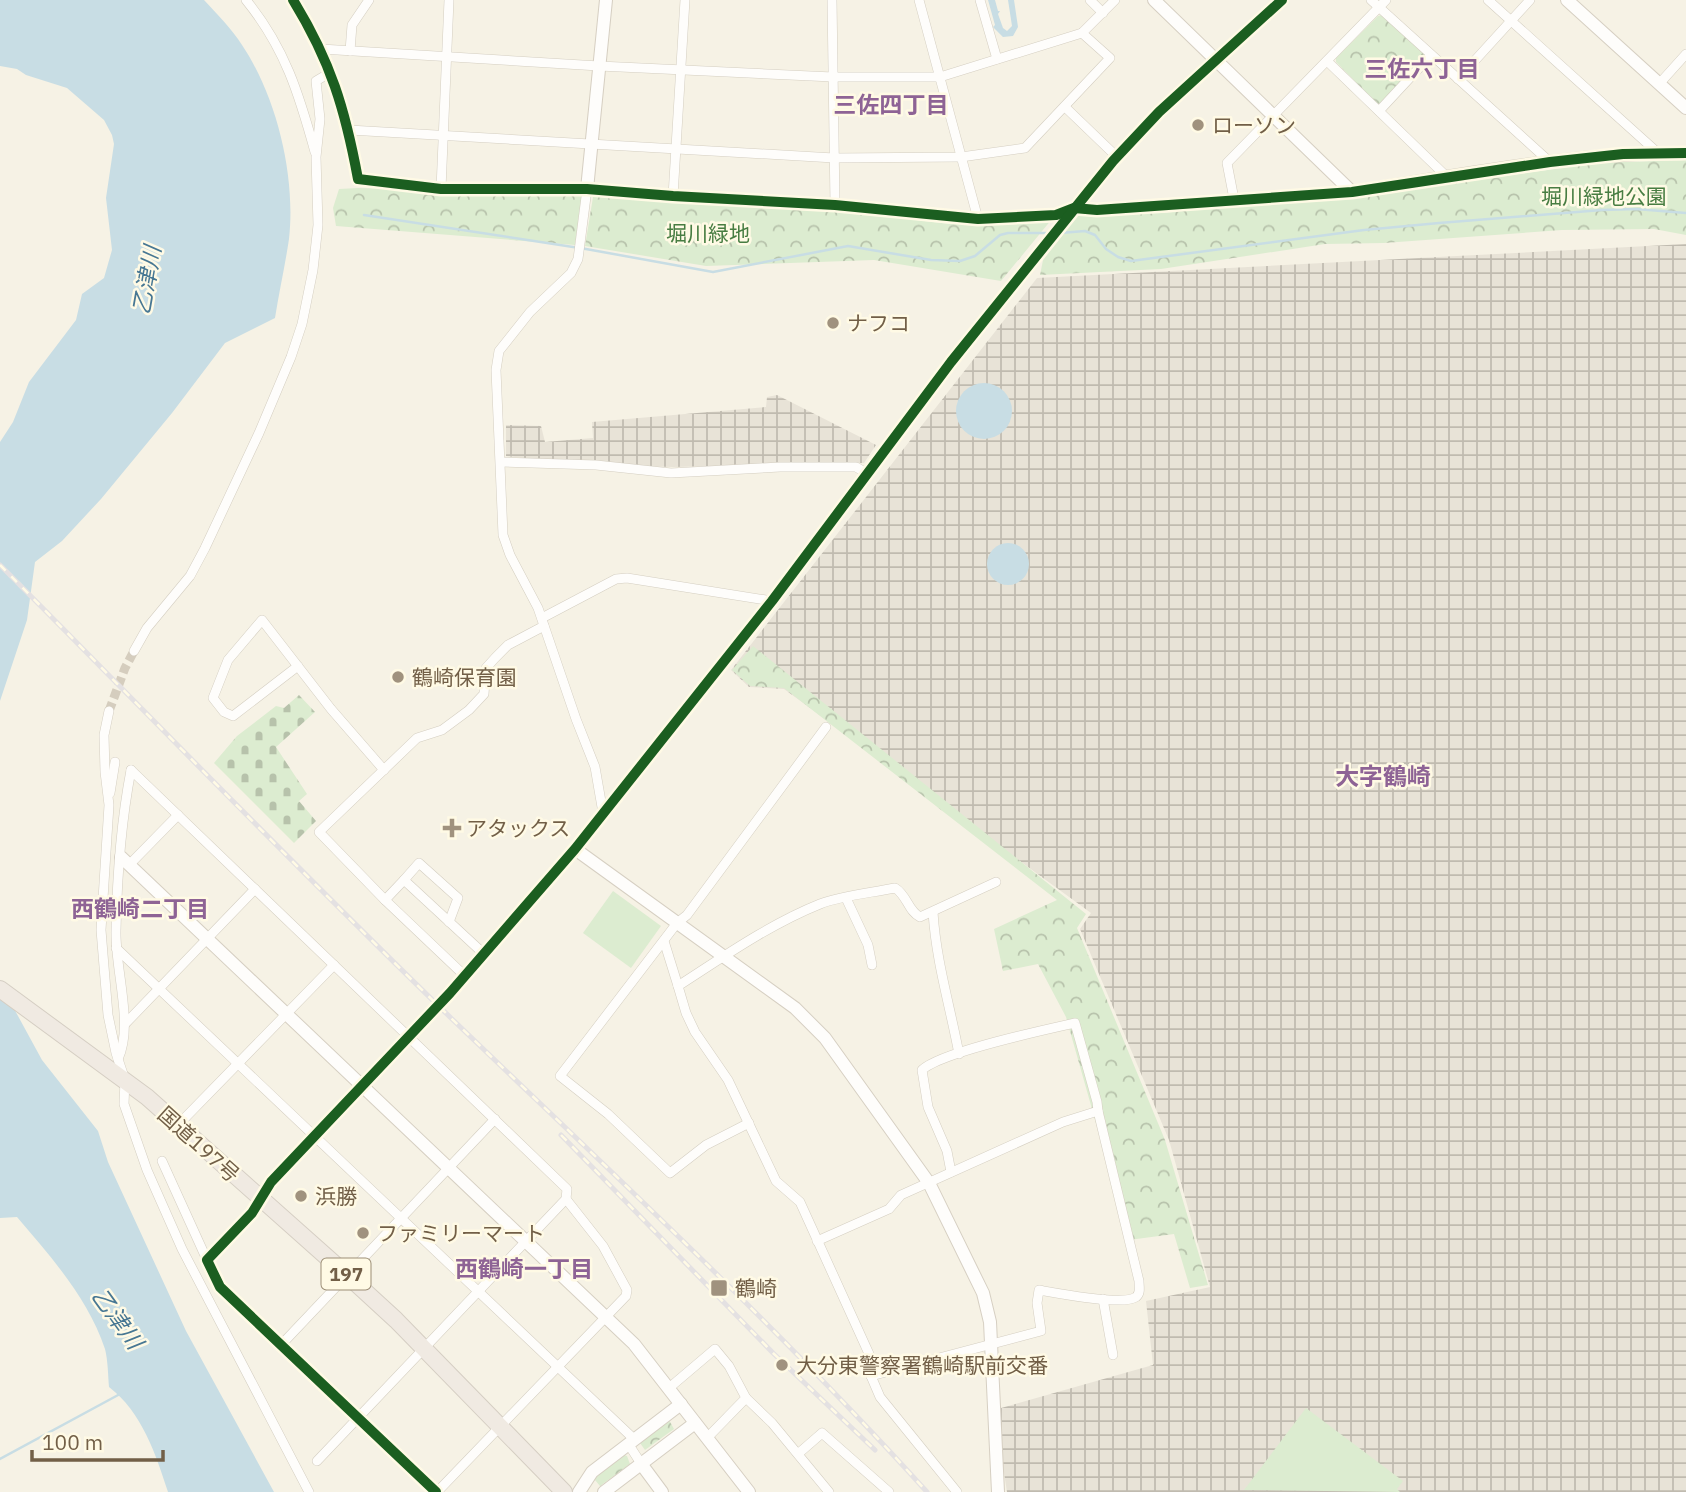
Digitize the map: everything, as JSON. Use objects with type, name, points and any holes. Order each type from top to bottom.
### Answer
[{"type":"highway","name":"国道197号","points":[[0,989],[119,1070],[347,1275],[424,1349],[564,1492]]},
{"type":"street","points":[[246,0],[289,67],[306,116],[316,157]]},
{"type":"street","points":[[293,0],[331,72],[349,130],[358,180],[440,189],[587,188],[835,205],[978,219],[1056,215],[1074,208],[1097,210],[1352,191],[1550,162],[1623,154],[1686,153]]},
{"type":"street","points":[[350,51],[352,25],[369,0]]},
{"type":"street","points":[[440,189],[449,0]]},
{"type":"street","points":[[603,813],[595,767],[543,622],[503,535],[496,370],[499,351],[530,312],[571,273],[578,259],[606,0]]},
{"type":"street","points":[[673,196],[685,0]]},
{"type":"street","points":[[832,0],[835,205]]},
{"type":"street","points":[[919,0],[978,219]]},
{"type":"street","points":[[981,0],[998,59]]},
{"type":"street","points":[[1090,0],[1103,13]]},
{"type":"street","points":[[321,49],[833,77],[940,77],[1082,33],[1115,0]]},
{"type":"street","points":[[1154,0],[1352,191]]},
{"type":"street","points":[[207,1259],[252,1213],[271,1182],[466,976],[575,849],[772,601],[888,444],[1117,157],[1159,112],[1282,0]]},
{"type":"street","points":[[1371,0],[1382,4],[1431,55],[1550,162]]},
{"type":"street","points":[[1488,0],[1658,153]]},
{"type":"street","points":[[1458,79],[1530,0]]},
{"type":"street","points":[[1567,0],[1686,108]]},
{"type":"street","points":[[1234,199],[1227,163],[1382,4]]},
{"type":"street","points":[[349,130],[834,158],[961,156],[1025,148],[1111,58],[1082,33]]},
{"type":"street","points":[[1659,83],[1686,54]]},
{"type":"street","points":[[1379,111],[1431,55]]},
{"type":"street","points":[[1327,61],[1447,177]]},
{"type":"street","points":[[134,651],[147,628],[190,576],[205,548],[291,357],[302,324],[313,270],[318,204],[316,157],[320,119],[316,81],[331,72]]},
{"type":"street","points":[[1065,107],[1117,157]]},
{"type":"street","points":[[501,462],[596,465],[671,473],[780,467],[856,467],[868,474]]},
{"type":"street","points":[[466,976],[385,900],[319,832],[417,738],[442,730],[469,710],[484,694],[486,668],[508,645],[616,579],[627,578],[772,601]]},
{"type":"street","points":[[298,666],[233,716],[224,712],[213,698],[228,660],[262,620],[384,770]]},
{"type":"street","points":[[109,711],[103,753],[109,805]]},
{"type":"street","points":[[749,1123],[706,1145],[670,1173],[608,1114],[560,1076],[677,923],[687,915],[826,727]]},
{"type":"street","points":[[115,762],[109,805],[101,930],[108,1015],[124,1104],[147,1170],[200,1286],[309,1492]]},
{"type":"street","points":[[119,1070],[125,1024],[116,948],[131,770],[568,1189],[566,1199],[317,1461]]},
{"type":"street","points":[[125,861],[178,815]]},
{"type":"street","points":[[575,849],[794,1008],[825,1038],[929,1183],[983,1293],[990,1322],[998,1492]]},
{"type":"street","points":[[125,861],[634,1344],[748,1492]]},
{"type":"street","points":[[385,900],[419,863],[458,898],[449,922]]},
{"type":"street","points":[[404,880],[484,954]]},
{"type":"street","points":[[678,986],[795,915],[823,903],[895,888],[901,891],[914,914],[920,917],[996,882]]},
{"type":"street","points":[[125,1024],[255,889]]},
{"type":"street","points":[[846,898],[868,946],[872,965]]},
{"type":"street","points":[[933,912],[938,964],[946,984],[959,1054]]},
{"type":"street","points":[[664,941],[686,1013],[695,1032],[728,1080],[776,1181],[800,1202],[874,1367],[871,1376],[880,1397],[957,1492]]},
{"type":"street","points":[[116,948],[558,1367],[632,1442],[642,1465],[662,1492]]},
{"type":"street","points":[[178,1125],[334,965]]},
{"type":"street","points":[[871,1376],[1041,1331],[1037,1303],[1039,1290],[1103,1299],[1130,1299],[1136,1297],[1140,1291],[1097,1102],[1075,1023],[959,1054],[928,1065],[922,1070],[928,1107],[947,1151],[951,1171]]},
{"type":"street","points":[[817,1241],[889,1209],[901,1195],[951,1171],[1063,1122],[1098,1111]]},
{"type":"street","points":[[281,1345],[495,1119]]},
{"type":"street","points":[[162,1161],[220,1287],[437,1492],[626,1296],[627,1290],[603,1246],[566,1199]]},
{"type":"street","points":[[1103,1299],[1113,1355]]},
{"type":"street","points":[[669,1388],[715,1349],[729,1366],[747,1398],[799,1453],[829,1492]]},
{"type":"street","points":[[707,1438],[747,1398]]},
{"type":"street","points":[[579,1492],[592,1472],[681,1404]]},
{"type":"street","points":[[604,1492],[695,1423]]},
{"type":"street","points":[[799,1453],[822,1433],[889,1492]]},
{"type":"shaded area","points":[[1686,244],[1686,1492],[1007,1492],[994,1410],[1153,1365],[1146,1301],[1210,1287],[1169,1140],[1080,929],[1091,913],[784,689],[749,687],[731,670],[1037,278]]},
{"type":"shaded area","points":[[777,395],[876,445],[864,463],[673,467],[593,465],[506,456],[506,425],[541,426],[545,442],[593,438],[592,422],[766,407],[767,397]]},
{"type":"green space","points":[[1382,15],[1425,54],[1425,58],[1382,103],[1377,104],[1336,62],[1336,58]]},
{"type":"green space","name":"堀川緑地公園","points":[[1686,160],[1686,235],[1654,229],[1562,230],[1384,243],[1325,244],[1161,269],[1040,275],[1043,260],[1078,215],[1164,213],[1282,199],[1398,191],[1596,163]]},
{"type":"green space","points":[[339,189],[582,193],[575,245],[336,226],[333,208]]},
{"type":"green space","name":"堀川緑地","points":[[595,195],[798,206],[950,224],[1052,219],[1001,281],[874,260],[706,266],[585,246]]},
{"type":"green space","points":[[753,646],[1086,914],[1077,928],[1165,1140],[1208,1285],[1190,1288],[1174,1234],[1129,1240],[1066,1017],[1038,964],[1003,971],[994,929],[1057,900],[784,688],[750,686],[732,670]]},
{"type":"green space","points":[[299,695],[315,712],[276,747],[307,794],[299,801],[316,821],[294,843],[214,763],[237,736],[276,706],[284,708]]},
{"type":"green space","points":[[613,891],[661,926],[631,968],[583,933]]},
{"type":"green space","points":[[1306,1408],[1403,1481],[1397,1489],[1400,1492],[1244,1490]]},
{"type":"green space","points":[[669,1420],[674,1429],[645,1450],[640,1443]]},
{"type":"green space","points":[[624,1455],[630,1464],[600,1486],[595,1480],[596,1477]]},
{"type":"water","name":"乙津川","points":[[0,0],[204,0],[238,39],[265,89],[281,138],[290,190],[290,215],[289,239],[275,318],[225,343],[101,499],[62,541],[35,562],[27,620],[0,701],[0,442],[13,422],[29,382],[76,320],[82,294],[104,278],[112,250],[106,198],[114,144],[104,120],[67,88],[26,75],[17,69],[0,66]]},
{"type":"water","points":[[988,0],[995,0],[1003,28],[1007,31],[1012,26],[1008,0],[1014,0],[1018,27],[1013,36],[1003,37],[993,27],[995,25]]},
{"type":"water","points":[[984,383],[999,388],[1007,396],[1012,411],[1007,426],[999,434],[984,439],[969,434],[961,426],[956,411],[961,396],[969,388]]},
{"type":"water","points":[[1008,543],[1023,549],[1029,564],[1023,579],[1008,585],[993,579],[987,564],[993,549]]},
{"type":"water","name":"乙津川","points":[[0,983],[42,1060],[98,1131],[108,1162],[186,1331],[274,1492],[168,1492],[153,1449],[139,1421],[121,1397],[109,1387],[105,1349],[79,1295],[17,1217],[0,1218]]},
{"type":"waterway","points":[[1060,233],[1085,231],[1095,235],[1106,249],[1118,257],[1131,261],[1364,230],[1439,223],[1602,210],[1636,209],[1686,213]]},
{"type":"waterway","points":[[364,215],[586,249],[713,272],[848,246],[931,260],[960,261],[975,256],[1000,235],[1050,233]]},
{"type":"waterway","points":[[0,1459],[120,1394]]},
{"type":"tunnel","points":[[109,711],[134,651]]},
{"type":"railway","points":[[0,565],[394,962],[753,1310],[927,1492]]},
{"type":"railway","points":[[561,1135],[773,1353],[875,1450]]},
{"type":"cycle path","points":[[293,0],[317,44],[335,86],[358,179],[441,189],[587,189],[835,205],[978,219],[1056,215],[1074,208],[1097,210],[1352,192],[1550,162],[1623,154],[1686,153]]},
{"type":"cycle path","points":[[436,1492],[220,1287],[207,1260],[252,1213],[271,1182],[450,993],[575,849],[772,601],[951,362],[1113,161],[1159,112],[1282,0]]},
{"type":"place","name":"ローソン","points":[[1198,125]]},
{"type":"place","name":"ナフコ","points":[[833,323]]},
{"type":"place","name":"鶴崎保育園","points":[[398,677]]},
{"type":"place","name":"アタックス","points":[[452,828]]},
{"type":"place","name":"浜勝","points":[[301,1196]]},
{"type":"place","name":"ファミリーマート","points":[[363,1233]]},
{"type":"place","name":"鶴崎","points":[[719,1288]]},
{"type":"place","name":"大分東警察署鶴崎駅前交番","points":[[782,1365]]},
{"type":"district","name":"三佐六丁目","points":[[1422,68]]},
{"type":"district","name":"三佐四丁目","points":[[891,104]]},
{"type":"district","name":"大字鶴崎","points":[[1383,776]]},
{"type":"district","name":"西鶴崎二丁目","points":[[140,908]]},
{"type":"district","name":"西鶴崎一丁目","points":[[524,1268]]}]
